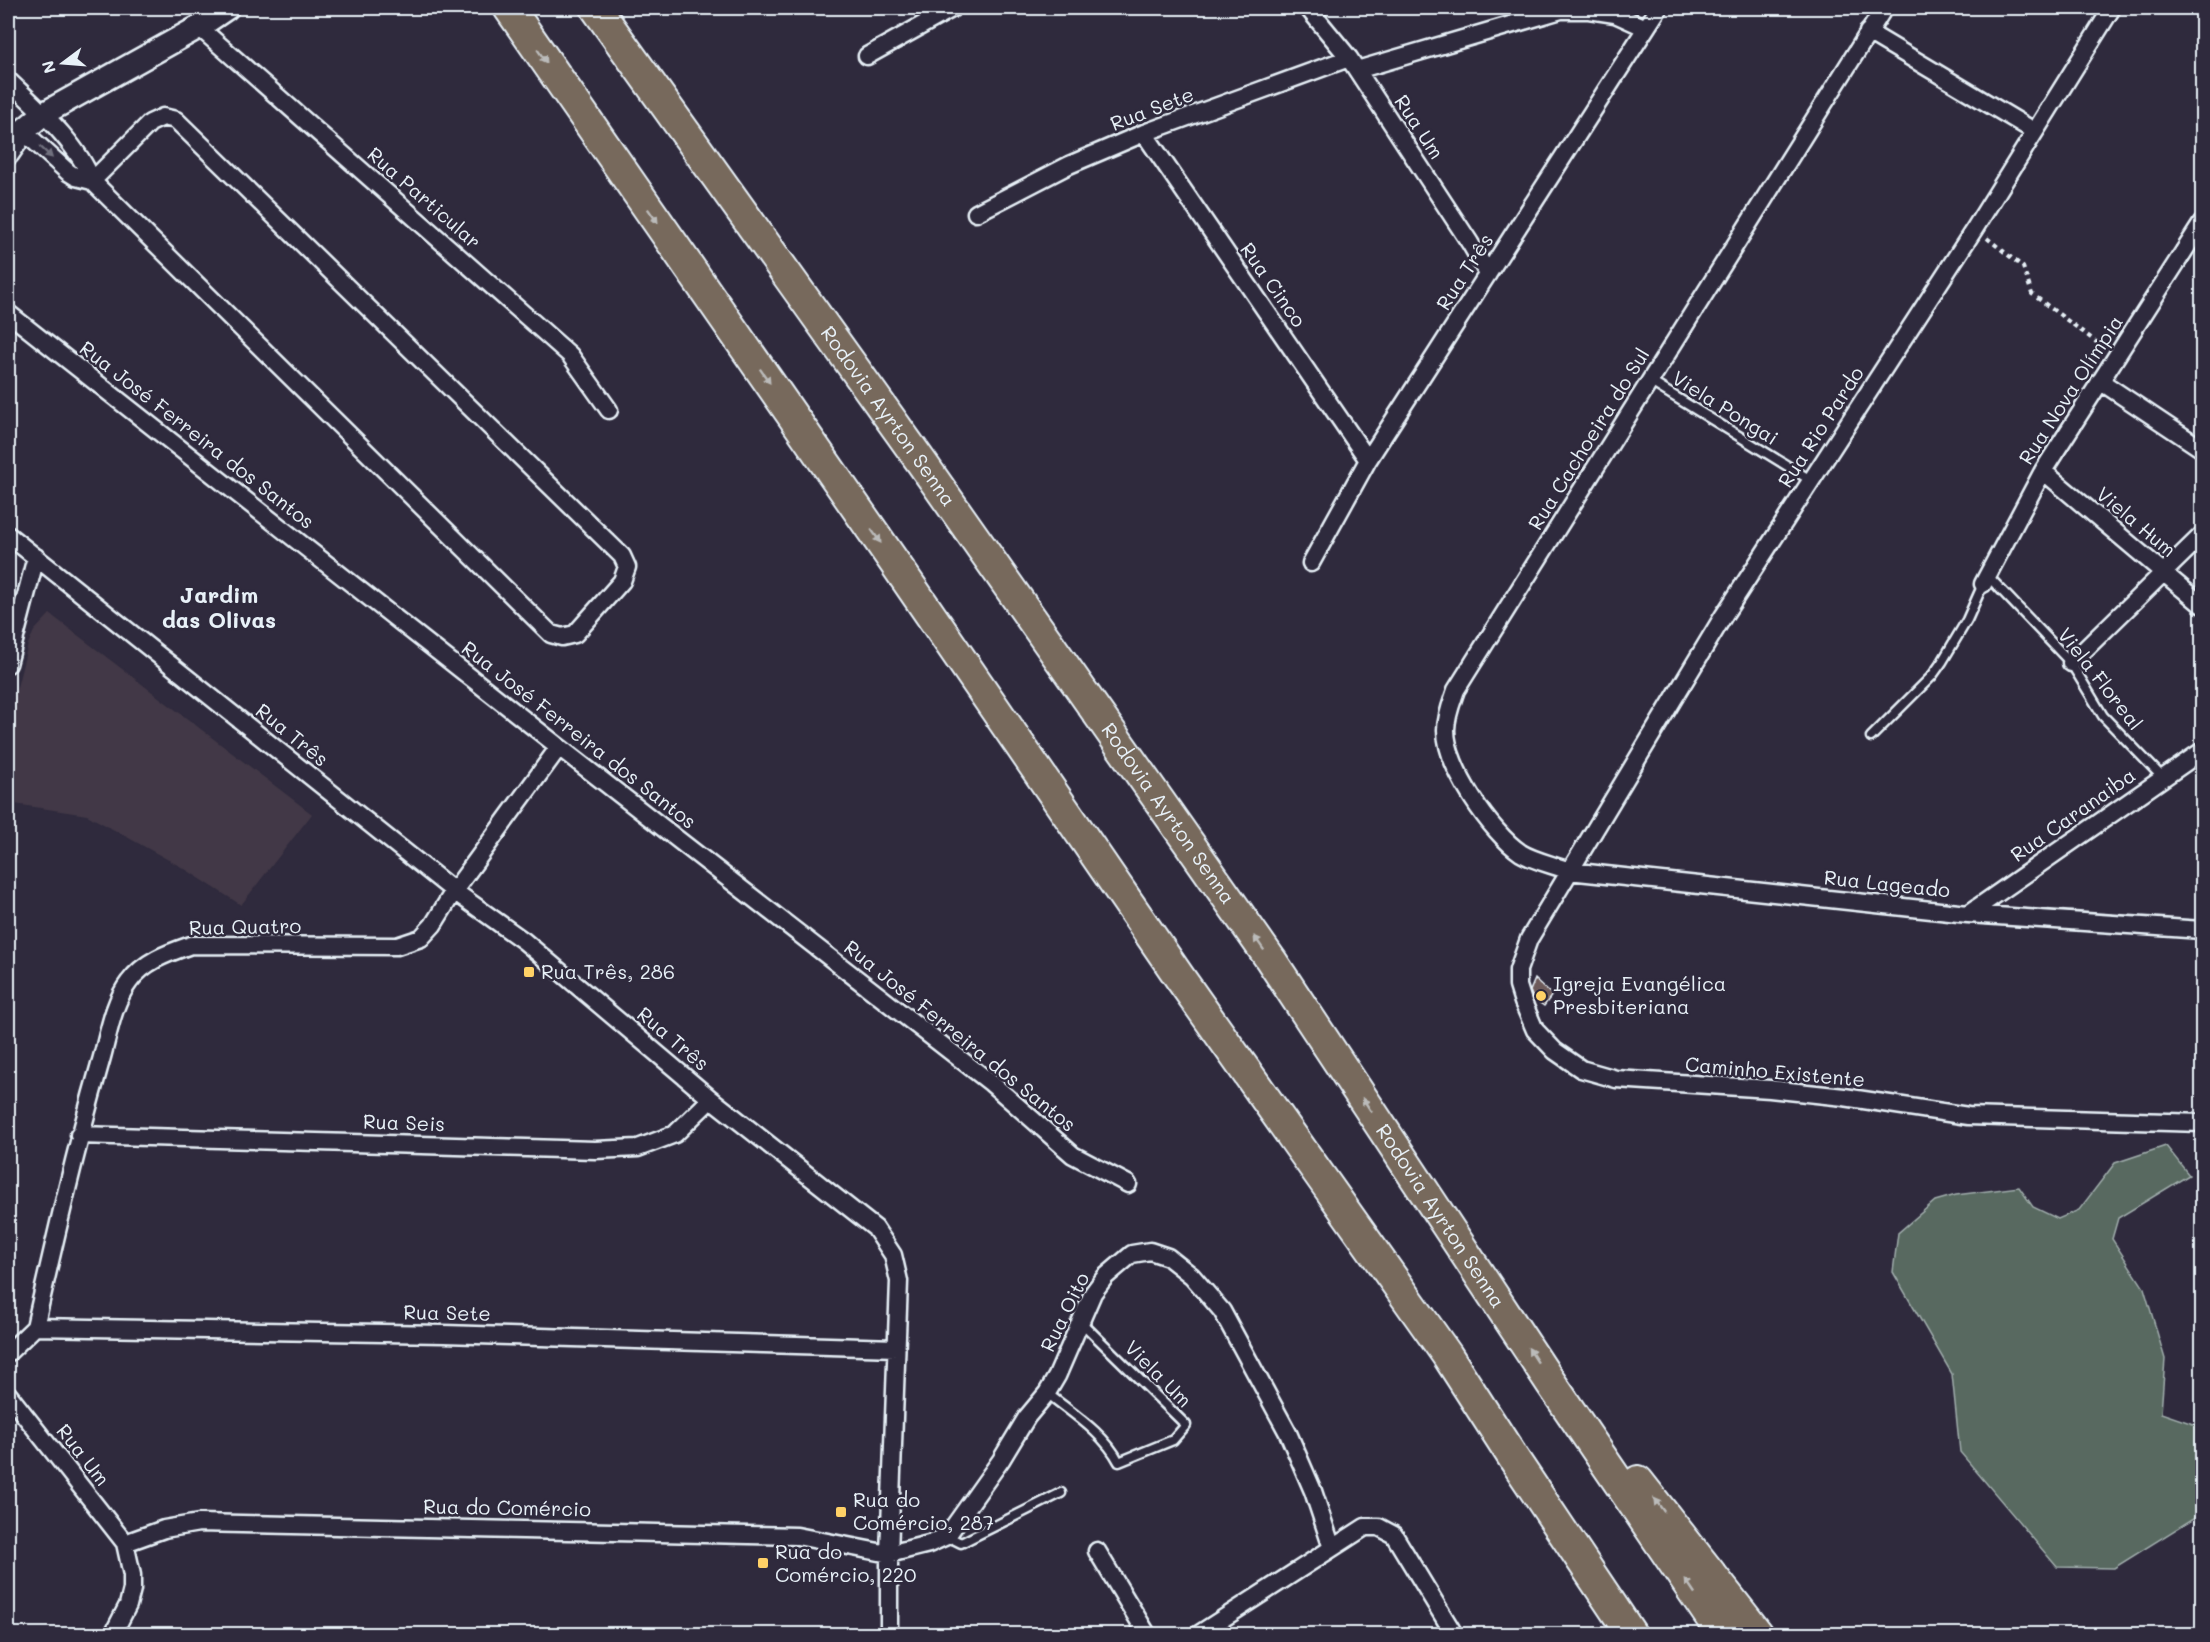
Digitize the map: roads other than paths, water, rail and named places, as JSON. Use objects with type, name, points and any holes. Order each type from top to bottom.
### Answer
[{"type":"highway","points":[[509,8],[1180,978],[1447,1355],[1631,1635]]},
{"type":"highway","name":"Rodovia Ayrton Senna","points":[[596,8],[922,463],[1271,960],[1551,1383],[1722,1635]]},
{"type":"highway","points":[[1551,1383],[1651,1495],[1758,1635]]},
{"type":"street","points":[[8,153],[23,131],[43,114],[199,27],[227,8]]},
{"type":"street","points":[[867,56],[952,8]]},
{"type":"street","name":"Rua Um","points":[[1308,8],[1353,64],[1488,274]]},
{"type":"street","name":"Rua Três","points":[[1311,563],[1368,460],[1659,8]]},
{"type":"street","name":"Rua Cachoeira do Sul","points":[[1569,871],[1522,854],[1489,823],[1466,786],[1447,741],[1446,729],[1456,690],[1884,8]]},
{"type":"street","name":"Rua Rio Pardo","points":[[1569,871],[1724,615],[1975,228],[2112,8]]},
{"type":"street","points":[[1353,64],[1561,10],[1589,10],[1615,14],[1646,28]]},
{"type":"street","name":"Rua Particular","points":[[199,27],[570,355],[609,410]]},
{"type":"street","points":[[1868,32],[2034,131]]},
{"type":"street","name":"Rua Sete","points":[[976,213],[1069,165],[1144,133],[1353,64]]},
{"type":"street","points":[[8,80],[43,114],[84,162],[92,181],[551,634],[562,637],[575,634],[622,580],[627,567],[622,556],[176,120],[163,117],[150,123],[92,181]]},
{"type":"street","points":[[23,131],[68,172],[76,177],[92,181]]},
{"type":"street","name":"Rua Cinco","points":[[1144,133],[1368,460]]},
{"type":"street","name":"Rua Nova Olímpia","points":[[1985,580],[2043,471],[2202,224]]},
{"type":"street","name":"Rua José Ferreira dos Santos","points":[[8,312],[559,747],[991,1083],[1073,1155],[1128,1184]]},
{"type":"street","points":[[2100,381],[2202,449]]},
{"type":"street","name":"Viela Hum","points":[[2043,471],[2202,605]]},
{"type":"street","name":"Rua Três","points":[[8,535],[454,891],[524,941],[711,1099],[875,1228],[893,1255],[899,1281],[889,1554],[889,1635]]},
{"type":"street","points":[[2071,663],[2202,535]]},
{"type":"street","points":[[8,664],[36,557]]},
{"type":"street","name":"Rua Quatro","points":[[34,1327],[79,1135],[117,1005],[128,982],[159,956],[191,945],[397,946],[422,938],[559,747]]},
{"type":"street","name":"Rua Caranaiba","points":[[1968,914],[2202,751]]},
{"type":"street","name":"Rua Lageado","points":[[1569,871],[1968,914],[2202,930]]},
{"type":"street","name":"Caminho Existente","points":[[1569,871],[1529,939],[1518,970],[1518,986],[1535,1030],[1555,1051],[1581,1070],[1616,1079],[1770,1089],[1844,1097],[1968,1116],[2201,1126]]},
{"type":"street","name":"Rua Seis","points":[[79,1135],[595,1150],[638,1148],[675,1134],[711,1099]]},
{"type":"street","name":"Rua Oito","points":[[947,1536],[1001,1460],[1027,1417],[1058,1376],[1093,1293],[1105,1277],[1132,1254],[1150,1251],[1168,1257],[1192,1276],[1222,1311],[1288,1432],[1313,1491],[1332,1548]]},
{"type":"street","points":[[8,1353],[34,1327]]},
{"type":"street","name":"Rua Sete","points":[[34,1327],[444,1334],[896,1348]]},
{"type":"street","name":"Rua Um","points":[[8,1394],[124,1543]]},
{"type":"street","name":"Rua do Comércio","points":[[124,1543],[164,1529],[211,1523],[797,1536],[889,1554]]},
{"type":"street","points":[[1199,1635],[1365,1527],[1379,1527],[1394,1535],[1454,1635]]},
{"type":"street","points":[[889,1554],[929,1544],[947,1536]]},
{"type":"street","points":[[113,1635],[128,1605],[132,1589],[131,1568],[124,1543]]},
{"type":"street","points":[[1097,1551],[1147,1635]]},
{"type":"lane","name":"Viela Pongai","points":[[1651,382],[1812,481]]},
{"type":"lane","name":"Viela Floreal","points":[[1985,580],[2071,663],[2103,716],[2163,778]]},
{"type":"lane","points":[[1871,738],[1932,676],[1967,620],[1985,580]]},
{"type":"lane","name":"Viela Um","points":[[1047,1393],[1101,1436],[1112,1448],[1119,1462],[1173,1440],[1186,1425],[1081,1322]]},
{"type":"lane","points":[[947,1536],[961,1542],[1061,1493]]},
{"type":"place","name":"Rua Três, 286","points":[[529,972]]},
{"type":"place","name":"Igreja Evangélica Presbiteriana","points":[[1541,996]]},
{"type":"place","name":"Rua do Comércio, 287","points":[[841,1512]]},
{"type":"place","name":"Rua do Comércio, 220","points":[[763,1563]]},
{"type":"district","name":"Jardim das Olivas","points":[[219,608]]}]
